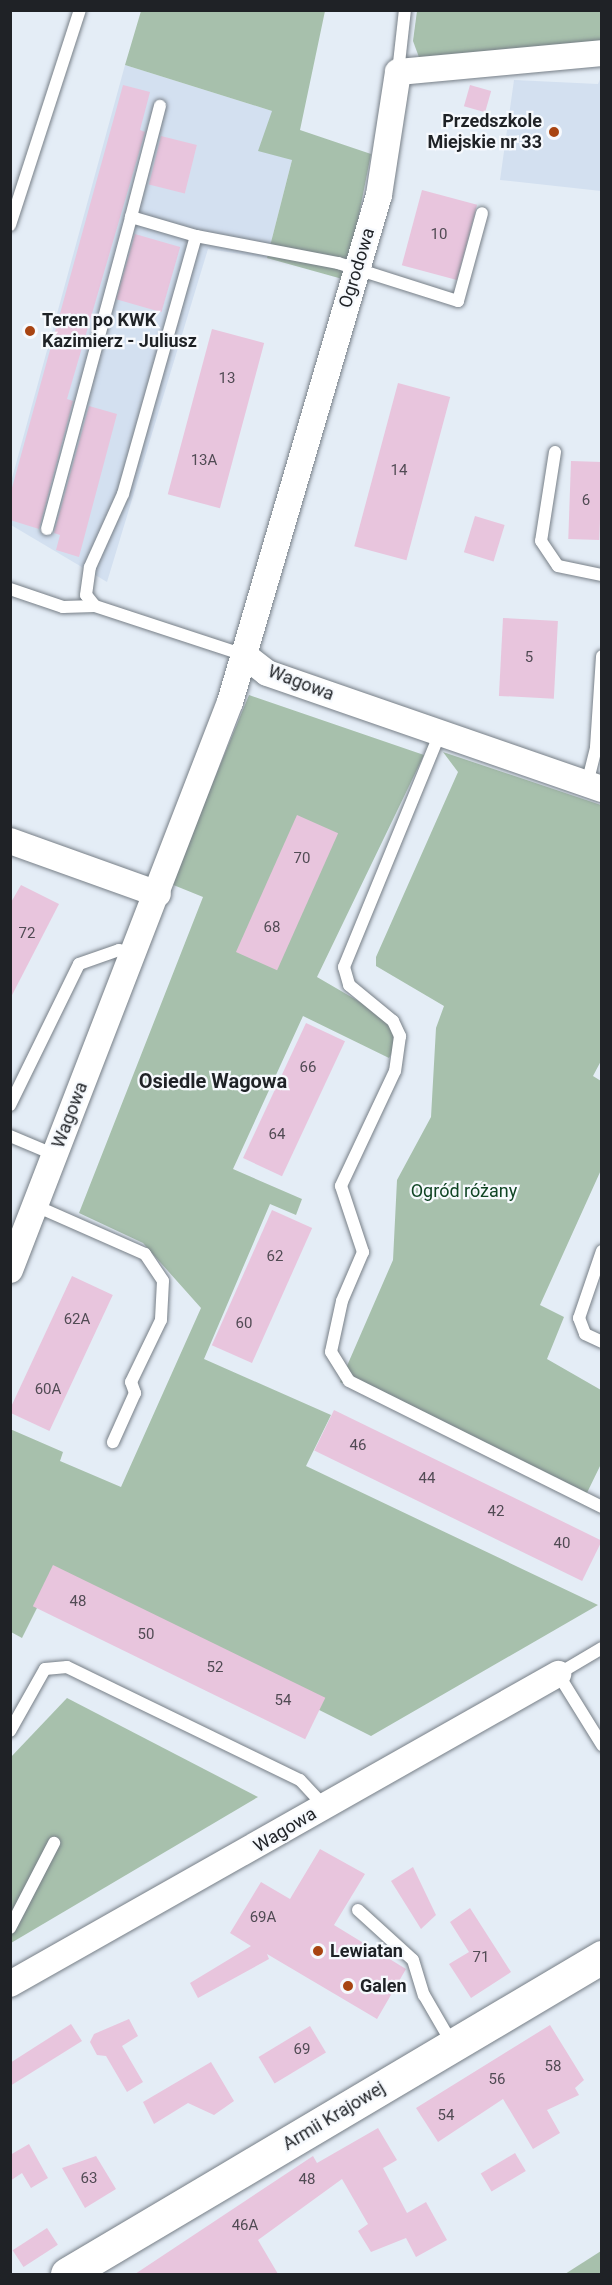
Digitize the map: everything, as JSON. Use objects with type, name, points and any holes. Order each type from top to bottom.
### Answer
[{"type":"street","points":[[398,72],[602,53]]},
{"type":"street","name":"Ogrodowa","points":[[244,656],[379,195],[398,72]]},
{"type":"street","name":"Wagowa","points":[[10,1270],[158,894],[244,656],[267,673],[594,787]]},
{"type":"street","points":[[10,841],[158,894]]},
{"type":"street","name":"Wagowa","points":[[10,1984],[558,1674]]},
{"type":"street","name":"Armii Krajowej","points":[[67,2274],[602,1957]]},
{"type":"lane","points":[[10,225],[80,10]]},
{"type":"lane","points":[[398,72],[405,10]]},
{"type":"lane","points":[[47,529],[160,106]]},
{"type":"lane","points":[[131,217],[196,236],[357,270],[458,301],[482,213]]},
{"type":"lane","points":[[95,606],[86,595],[90,567],[123,494],[196,236]]},
{"type":"lane","points":[[555,452],[541,541],[558,566],[602,575]]},
{"type":"lane","points":[[10,589],[63,607],[95,606],[244,656]]},
{"type":"lane","points":[[594,787],[602,656]]},
{"type":"lane","points":[[440,733],[344,967],[349,985],[393,1021],[400,1036],[395,1071],[341,1186],[363,1252],[342,1301],[331,1352],[349,1381],[602,1507]]},
{"type":"lane","points":[[10,1105],[69,978],[98,954],[119,950],[133,955]]},
{"type":"lane","points":[[10,1136],[55,1155]]},
{"type":"lane","points":[[36,1206],[145,1254],[163,1281],[161,1320],[131,1382],[135,1393],[113,1442]]},
{"type":"lane","points":[[602,1251],[579,1318],[585,1334],[602,1342]]},
{"type":"lane","points":[[602,1648],[558,1674],[602,1745]]},
{"type":"lane","points":[[10,1731],[45,1669],[67,1667],[300,1780],[324,1806]]},
{"type":"lane","points":[[10,1928],[54,1843]]},
{"type":"lane","points":[[358,1910],[413,1960],[424,1995],[453,2045]]},
{"type":"shaded area","points":[[125,65],[272,111],[292,160],[267,258],[208,249],[107,582],[11,525],[11,482]]},
{"type":"shaded area","name":"Przedszkole Miejskie nr 33","points":[[601,77],[601,191],[500,180],[514,80],[598,84]]},
{"type":"green space","points":[[141,11],[325,11],[300,130],[371,154],[346,280],[267,258],[292,160],[258,151],[272,111],[125,65]]},
{"type":"green space","points":[[417,11],[601,11],[601,41],[420,60],[413,41]]},
{"type":"green space","points":[[249,695],[424,755],[317,977],[384,1016],[394,1032],[394,1049],[389,1058],[303,1016],[233,1169],[302,1199],[296,1215],[270,1204],[204,1359],[331,1415],[306,1466],[598,1605],[371,1736],[53,1576],[22,1638],[11,1632],[10,1429],[63,1452],[60,1461],[121,1487],[201,1308],[143,1243],[79,1213],[203,897],[171,884]]},
{"type":"green space","name":"Ogród różany","points":[[443,752],[601,805],[602,1059],[593,1076],[601,1081],[601,1170],[540,1305],[564,1317],[547,1359],[601,1390],[601,1464],[584,1499],[340,1382],[393,1260],[397,1180],[431,1117],[436,1028],[444,1006],[376,966],[376,957],[458,772]]},
{"type":"green space","points":[[67,1698],[258,1797],[11,1943],[10,1758]]},
{"type":"green space","points":[[601,2251],[601,2274],[565,2274]]},
{"type":"building","points":[[123,85],[150,92],[140,130],[145,132],[67,399],[73,401],[39,529],[10,520],[10,495]]},
{"type":"building","points":[[470,85],[491,91],[485,112],[464,106]]},
{"type":"building","points":[[161,136],[197,145],[185,193],[149,185]]},
{"type":"building","points":[[422,190],[477,205],[457,280],[402,265]]},
{"type":"building","points":[[135,234],[180,247],[161,312],[116,299]]},
{"type":"building","points":[[212,329],[264,343],[220,508],[168,494]]},
{"type":"building","points":[[398,383],[450,397],[406,560],[354,546]]},
{"type":"building","points":[[89,406],[117,414],[79,557],[56,550],[60,535],[54,533]]},
{"type":"building","points":[[571,461],[602,462],[599,540],[568,539]]},
{"type":"building","points":[[475,516],[505,525],[494,561],[464,552]]},
{"type":"building","points":[[503,618],[558,621],[554,699],[499,696]]},
{"type":"building","points":[[297,815],[338,833],[277,970],[236,952]]},
{"type":"building","points":[[21,885],[59,904],[10,999],[10,904]]},
{"type":"building","points":[[306,1023],[345,1041],[282,1176],[243,1158]]},
{"type":"building","points":[[272,1210],[312,1228],[252,1363],[212,1345]]},
{"type":"building","points":[[72,1276],[113,1295],[49,1431],[10,1413],[10,1409]]},
{"type":"building","points":[[334,1410],[602,1541],[582,1581],[314,1450]]},
{"type":"building","points":[[53,1565],[325,1698],[305,1739],[33,1606]]},
{"type":"building","name":"Lewiatan","points":[[320,1849],[365,1874],[334,1925],[406,1969],[377,2019],[267,1954],[269,1959],[198,1998],[190,1983],[251,1946],[230,1933],[261,1882],[290,1899]]},
{"type":"building","points":[[413,1867],[436,1915],[421,1929],[391,1881]]},
{"type":"building","points":[[470,1908],[511,1972],[471,1998],[449,1964],[469,1952],[450,1922]]},
{"type":"building","points":[[129,2019],[138,2036],[122,2046],[143,2082],[127,2092],[106,2056],[97,2055],[90,2042],[94,2034]]},
{"type":"building","points":[[71,2024],[82,2041],[10,2086],[10,2063]]},
{"type":"building","points":[[550,2025],[584,2080],[575,2088],[579,2095],[547,2110],[560,2133],[533,2149],[503,2099],[438,2142],[416,2108]]},
{"type":"building","points":[[310,2026],[326,2053],[275,2083],[259,2057]]},
{"type":"building","points":[[211,2062],[234,2101],[214,2115],[188,2103],[154,2124],[143,2102]]},
{"type":"building","points":[[378,2128],[397,2160],[383,2168],[407,2213],[426,2202],[447,2240],[416,2257],[406,2238],[371,2252],[358,2231],[368,2224],[342,2179],[258,2240],[278,2274],[135,2274],[313,2156],[317,2163]]},
{"type":"building","points":[[29,2144],[48,2178],[31,2188],[22,2173],[10,2181],[10,2155]]},
{"type":"building","points":[[515,2153],[526,2171],[492,2192],[481,2174]]},
{"type":"building","points":[[96,2156],[116,2189],[85,2208],[62,2168]]},
{"type":"building","points":[[47,2228],[58,2245],[24,2267],[13,2250]]},
{"type":"place","name":"Przedszkole Miejskie nr 33","points":[[554,132]]},
{"type":"place","name":"Teren po KWK Kazimierz - Juliusz","points":[[30,331]]},
{"type":"place","name":"Lewiatan","points":[[318,1951]]},
{"type":"place","name":"Galen","points":[[348,1986]]},
{"type":"district","name":"Osiedle Wagowa","points":[[213,1081]]}]
